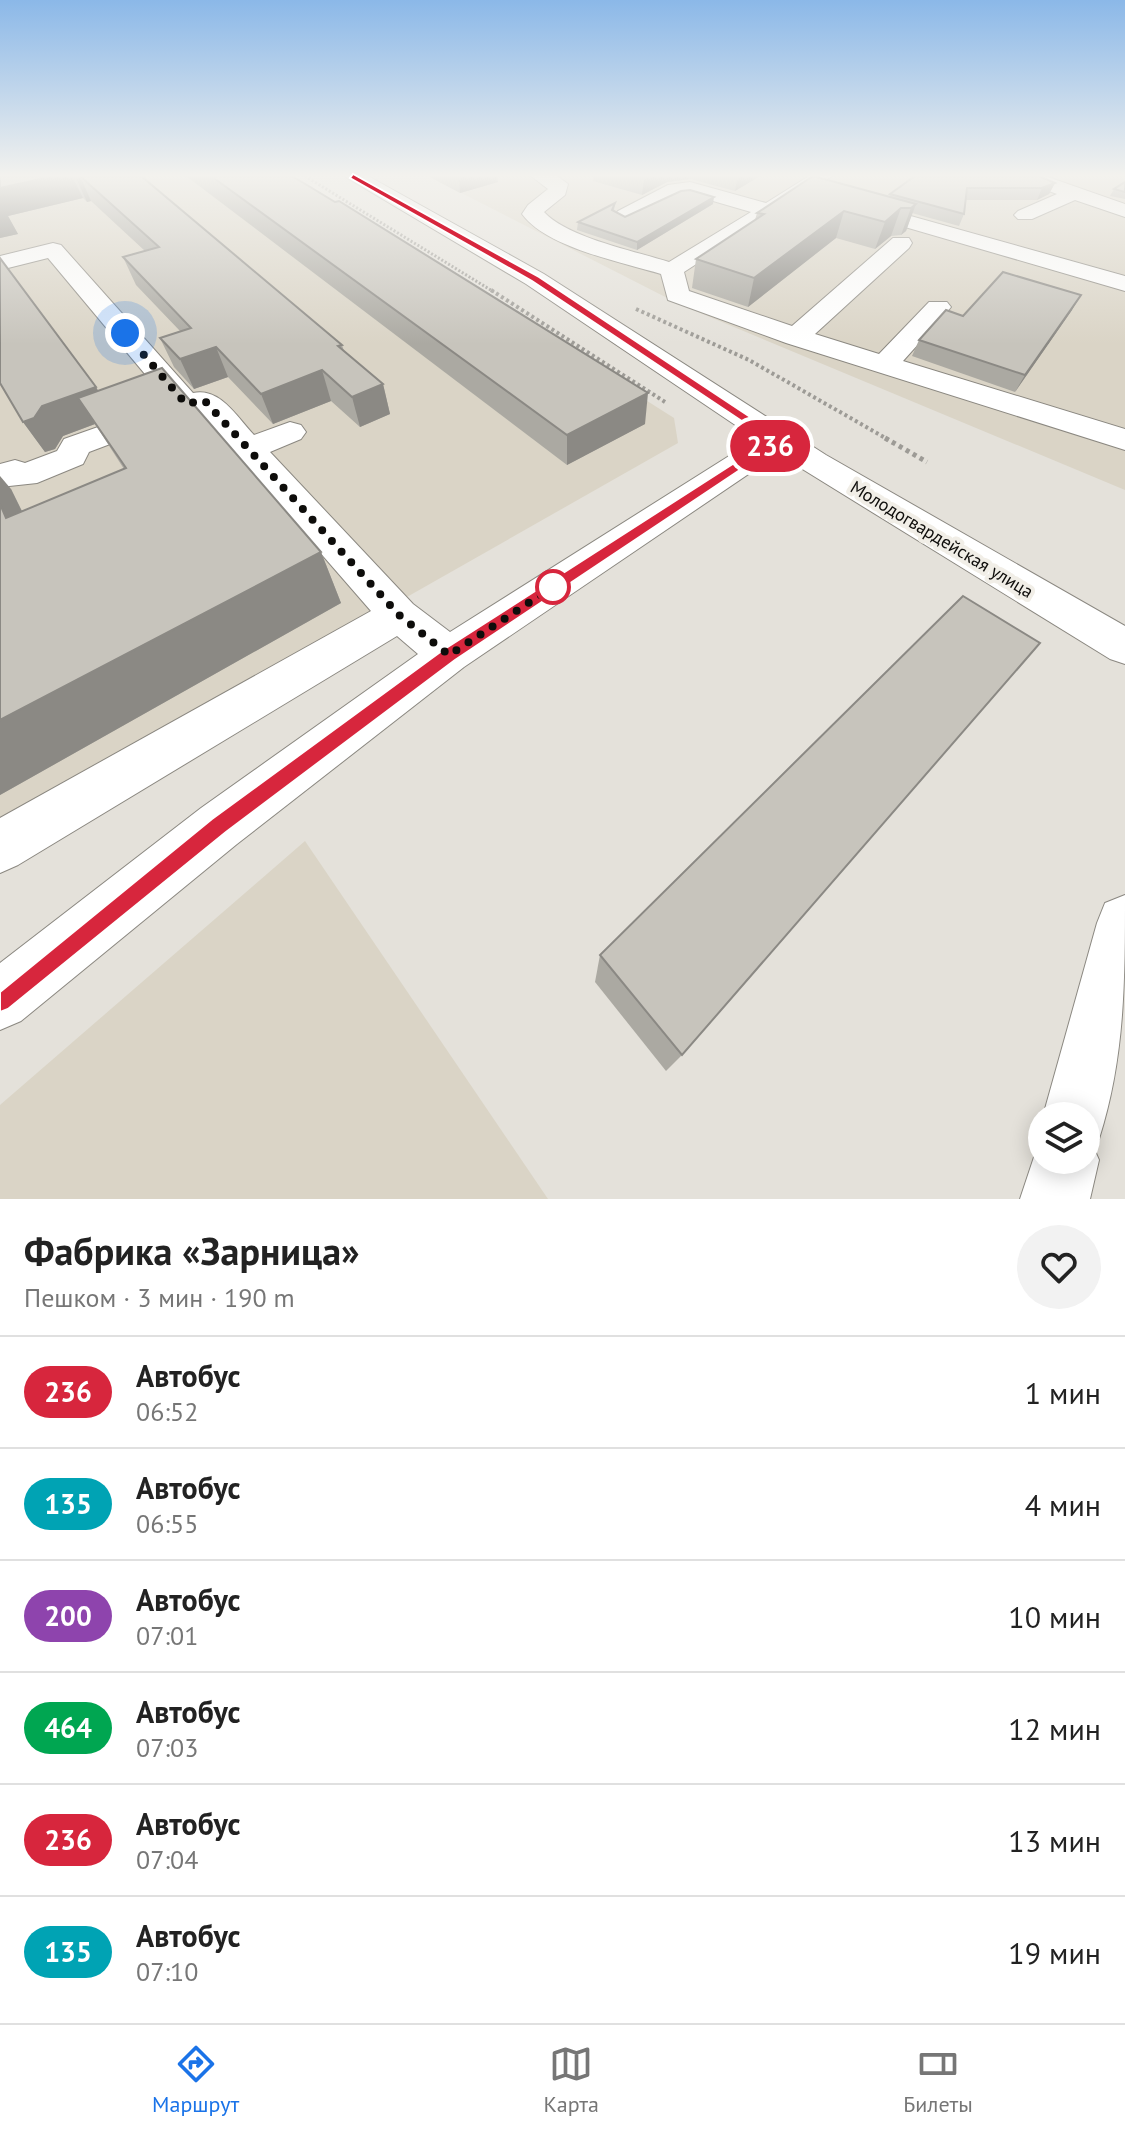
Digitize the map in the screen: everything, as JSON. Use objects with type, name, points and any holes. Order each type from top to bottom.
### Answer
[{"type":"street","name":"Молодогвардейская улица","points":[[452,232],[535,279],[778,440],[1125,647]]},
{"type":"street","points":[[561,232],[672,270]]},
{"type":"street","points":[[672,270],[734,232]]},
{"type":"street","points":[[960,232],[1125,284]]},
{"type":"street","points":[[796,337],[901,243]]},
{"type":"street","points":[[0,263],[53,250],[186,404]]},
{"type":"street","points":[[672,270],[677,295],[796,337],[1125,440]]},
{"type":"street","points":[[884,365],[938,307]]},
{"type":"street","points":[[0,476],[15,471],[25,475],[71,457],[75,446],[204,400],[399,615],[449,655]]},
{"type":"street","points":[[249,449],[290,432]]},
{"type":"street","points":[[0,1000],[219,826],[449,655],[778,440]]},
{"type":"street","points":[[0,847],[399,615]]},
{"type":"street","points":[[1080,1102],[1125,923]]},
{"type":"street","points":[[1055,1199],[1061,1174]]},
{"type":"path","points":[[397,232],[498,294]]},
{"type":"path","points":[[626,305],[749,360],[927,462]]},
{"type":"shaded area","points":[[0,232],[380,232],[674,418],[678,443],[0,828]]},
{"type":"shaded area","points":[[538,232],[1125,232],[1125,490],[681,305]]},
{"type":"shaded area","points":[[305,841],[548,1199],[0,1199],[0,1105]]},
{"type":"building","points":[[142,232],[208,232],[342,345],[338,346],[383,384],[352,397],[322,370],[261,394],[216,347],[180,359],[160,338],[191,328],[123,257],[159,247]]},
{"type":"building","points":[[288,232],[389,232],[648,393],[567,435]]},
{"type":"building","points":[[607,232],[654,232],[637,242]]},
{"type":"building","points":[[737,232],[816,232],[754,278],[696,259]]},
{"type":"building","points":[[0,258],[96,387],[42,406],[34,418],[23,422],[0,383]]},
{"type":"building","points":[[1003,272],[1081,295],[1025,375],[919,340],[946,310],[963,316]]},
{"type":"building","points":[[162,368],[321,552],[0,720],[0,504],[6,518],[126,468],[78,398]]},
{"type":"building","points":[[963,596],[1040,643],[682,1055],[600,955]]},
{"type":"bus line","name":"236","points":[[0,1000],[219,826],[449,655],[778,440],[535,279],[452,232]]},
{"type":"route","points":[[125,333],[186,404],[204,400],[399,615],[449,655],[553,587]]}]
